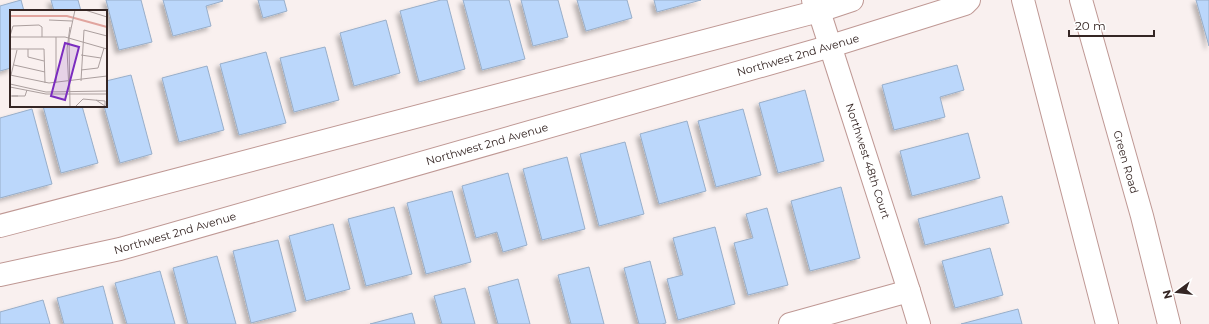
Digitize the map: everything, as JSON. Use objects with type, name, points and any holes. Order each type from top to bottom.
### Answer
[{"type":"street","points":[[0,226],[816,6],[852,0]]},
{"type":"street","name":"Northwest 2nd Avenue","points":[[0,275],[120,249],[831,46],[965,4],[970,0]]},
{"type":"street","points":[[1023,0],[1107,324]]},
{"type":"street","name":"Green Road","points":[[1081,0],[1142,216],[1169,324]]},
{"type":"street","name":"Northwest 48th Court","points":[[816,6],[831,46],[919,324]]},
{"type":"street","points":[[790,324],[909,291]]},
{"type":"building","points":[[21,0],[24,10],[10,10],[10,68],[0,71],[0,6]]},
{"type":"building","points":[[51,0],[78,0],[81,10],[54,10]]},
{"type":"building","points":[[106,0],[141,0],[152,42],[119,50]]},
{"type":"building","points":[[163,0],[223,1],[206,6],[211,26],[173,36]]},
{"type":"building","points":[[258,0],[284,0],[287,11],[263,18]]},
{"type":"building","points":[[441,0],[447,0],[465,69],[419,82],[400,11]]},
{"type":"building","points":[[463,0],[509,0],[525,59],[482,70]]},
{"type":"building","points":[[521,0],[558,0],[568,37],[533,46]]},
{"type":"building","points":[[577,0],[627,0],[632,18],[586,31]]},
{"type":"building","points":[[654,0],[701,0],[657,12]]},
{"type":"building","points":[[1196,0],[1209,0],[1209,46]]},
{"type":"building","points":[[386,20],[400,73],[354,86],[340,33]]},
{"type":"building","points":[[325,47],[339,100],[294,112],[280,58]]},
{"type":"building","points":[[266,52],[286,123],[239,135],[220,64]]},
{"type":"building","points":[[957,65],[964,90],[940,97],[945,117],[894,130],[882,85]]},
{"type":"building","points":[[207,66],[224,130],[179,142],[162,78]]},
{"type":"building","points":[[131,75],[152,154],[120,163],[104,107],[107,107],[107,81]]},
{"type":"building","points":[[805,90],[824,161],[778,173],[759,103]]},
{"type":"building","points":[[43,107],[82,107],[98,163],[61,173]]},
{"type":"building","points":[[32,109],[52,184],[0,198],[0,118]]},
{"type":"building","points":[[743,109],[761,175],[716,187],[698,121]]},
{"type":"building","points":[[687,121],[706,191],[659,204],[640,134]]},
{"type":"building","points":[[968,133],[980,178],[912,196],[900,151]]},
{"type":"building","points":[[625,142],[644,214],[599,226],[580,154]]},
{"type":"building","points":[[567,157],[585,229],[542,240],[523,169]]},
{"type":"building","points":[[508,173],[527,245],[503,252],[497,232],[476,238],[462,186]]},
{"type":"building","points":[[841,187],[860,258],[810,271],[791,201]]},
{"type":"building","points":[[452,191],[471,262],[426,274],[407,203]]},
{"type":"building","points":[[1002,196],[1009,223],[925,245],[918,219]]},
{"type":"building","points":[[394,207],[412,274],[366,286],[348,219]]},
{"type":"building","points":[[767,208],[788,285],[748,295],[734,243],[753,238],[746,214]]},
{"type":"building","points":[[333,224],[350,289],[306,301],[289,236]]},
{"type":"building","points":[[715,227],[735,304],[678,320],[667,279],[683,275],[673,238]]},
{"type":"building","points":[[278,240],[296,311],[251,323],[233,251]]},
{"type":"building","points":[[990,248],[1003,295],[955,308],[942,261]]},
{"type":"building","points":[[217,256],[236,324],[188,324],[173,268]]},
{"type":"building","points":[[650,261],[666,323],[662,324],[639,324],[624,268]]},
{"type":"building","points":[[589,267],[604,324],[571,324],[558,275]]},
{"type":"building","points":[[160,271],[175,324],[127,324],[115,283]]},
{"type":"building","points":[[518,279],[530,324],[498,324],[488,287]]},
{"type":"building","points":[[103,286],[113,324],[64,324],[57,298]]},
{"type":"building","points":[[465,288],[475,324],[442,324],[434,296]]},
{"type":"building","points":[[43,300],[50,324],[0,324],[0,312]]},
{"type":"building","points":[[1018,309],[1022,324],[961,324]]},
{"type":"building","points":[[412,313],[415,324],[370,324]]}]
